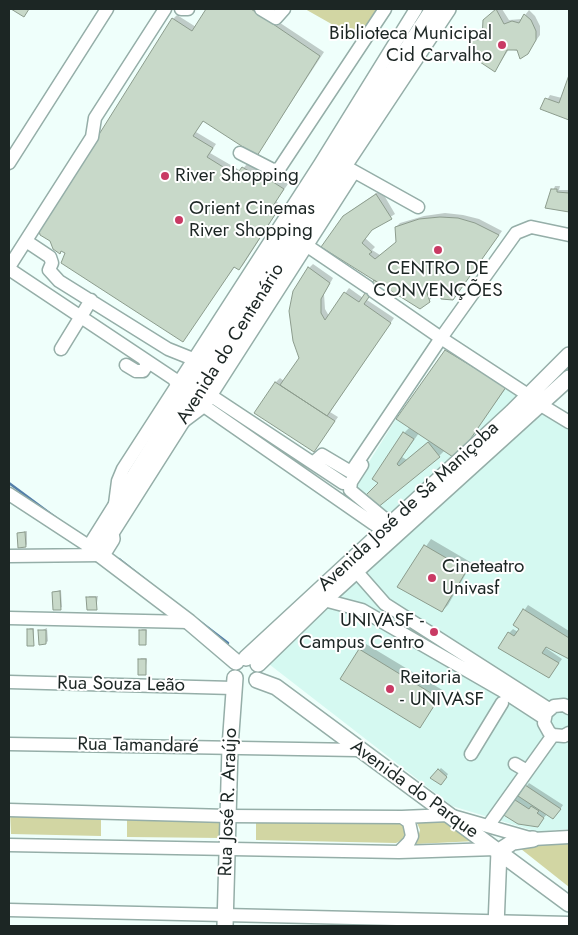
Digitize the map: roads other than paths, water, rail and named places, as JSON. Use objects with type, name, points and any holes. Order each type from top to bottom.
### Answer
[{"type":"main road","name":"Avenida do Centenário","points":[[108,533],[302,242],[345,166],[448,9]]},
{"type":"main road","points":[[117,566],[110,554],[108,533],[114,504],[247,286],[345,166],[425,10]]},
{"type":"main road","name":"Avenida José de Sá Maniçoba","points":[[247,661],[569,355]]},
{"type":"main road","points":[[554,369],[569,380]]},
{"type":"main road","name":"Avenida José de Sá Maniçoba","points":[[247,661],[324,600],[569,380]]},
{"type":"main road","points":[[528,395],[541,405]]},
{"type":"main road","points":[[108,533],[96,551],[189,622],[247,661],[260,672],[257,680],[251,684],[234,683],[233,670],[247,661]]},
{"type":"main road","name":"Avenida do Parque","points":[[257,680],[276,687],[358,750],[569,904]]},
{"type":"main road","name":"Rua José R. Araújo","points":[[225,920],[227,816],[234,683]]},
{"type":"main road","points":[[496,924],[497,850],[513,842],[533,839]]},
{"type":"street","points":[[9,163],[107,9]]},
{"type":"street","points":[[165,9],[95,118],[92,136],[9,268],[174,379],[177,385]]},
{"type":"street","points":[[182,9],[188,9]]},
{"type":"street","points":[[261,9],[276,18],[284,9]]},
{"type":"street","points":[[240,154],[273,170],[279,169],[385,9]]},
{"type":"street","points":[[114,504],[118,481],[123,469],[193,359],[247,286],[320,164],[425,10]]},
{"type":"street","points":[[345,166],[418,207]]},
{"type":"street","points":[[313,463],[322,455],[349,471],[353,469],[441,338],[516,233],[531,227],[569,236]]},
{"type":"street","points":[[26,240],[50,257],[52,263],[50,270],[59,280],[168,349],[193,359]]},
{"type":"street","points":[[182,423],[207,400],[302,242],[441,338],[528,395]]},
{"type":"street","points":[[61,349],[91,300]]},
{"type":"street","points":[[126,365],[136,371],[143,371],[147,364],[144,359]]},
{"type":"street","points":[[207,400],[343,482]]},
{"type":"street","points":[[207,400],[387,528]]},
{"type":"street","points":[[541,405],[569,422]]},
{"type":"street","points":[[369,454],[349,487],[387,528]]},
{"type":"street","points":[[9,495],[96,551]]},
{"type":"street","points":[[9,556],[96,551]]},
{"type":"street","points":[[356,571],[384,604],[547,713]]},
{"type":"street","points":[[324,600],[362,610],[501,690],[547,713]]},
{"type":"street","points":[[9,618],[189,622]]},
{"type":"street","name":"Rua Souza Leão","points":[[9,682],[234,683]]},
{"type":"street","points":[[471,754],[502,703]]},
{"type":"street","points":[[547,713],[567,704]]},
{"type":"street","points":[[547,713],[546,728],[553,735],[564,736],[569,733]]},
{"type":"street","points":[[488,826],[553,735]]},
{"type":"street","name":"Rua Tamandaré","points":[[9,744],[358,750]]},
{"type":"street","points":[[515,764],[527,771]]},
{"type":"street","points":[[9,810],[227,816],[402,817],[449,815],[533,839],[569,837]]},
{"type":"street","points":[[399,852],[412,836],[409,822],[402,817]]},
{"type":"street","points":[[9,845],[399,852],[497,850]]},
{"type":"street","points":[[9,910],[225,920],[496,924],[569,923]]},
{"type":"waterway","points":[[9,483],[59,520]]},
{"type":"waterway","points":[[119,559],[152,585]]},
{"type":"waterway","points":[[198,620],[228,643]]},
{"type":"place","name":"Biblioteca Municipal Cid Carvalho","points":[[502,45]]},
{"type":"place","name":"River Shopping","points":[[165,176]]},
{"type":"place","name":"Orient Cinemas River Shopping","points":[[179,220]]},
{"type":"place","name":"CENTRO DE CONVENÇÕES","points":[[438,250]]},
{"type":"place","name":"Cineteatro Univasf","points":[[432,578]]},
{"type":"place","name":"UNIVASF - Campus Centro","points":[[434,632]]},
{"type":"place","name":"Reitoria - UNIVASF","points":[[390,689]]}]
